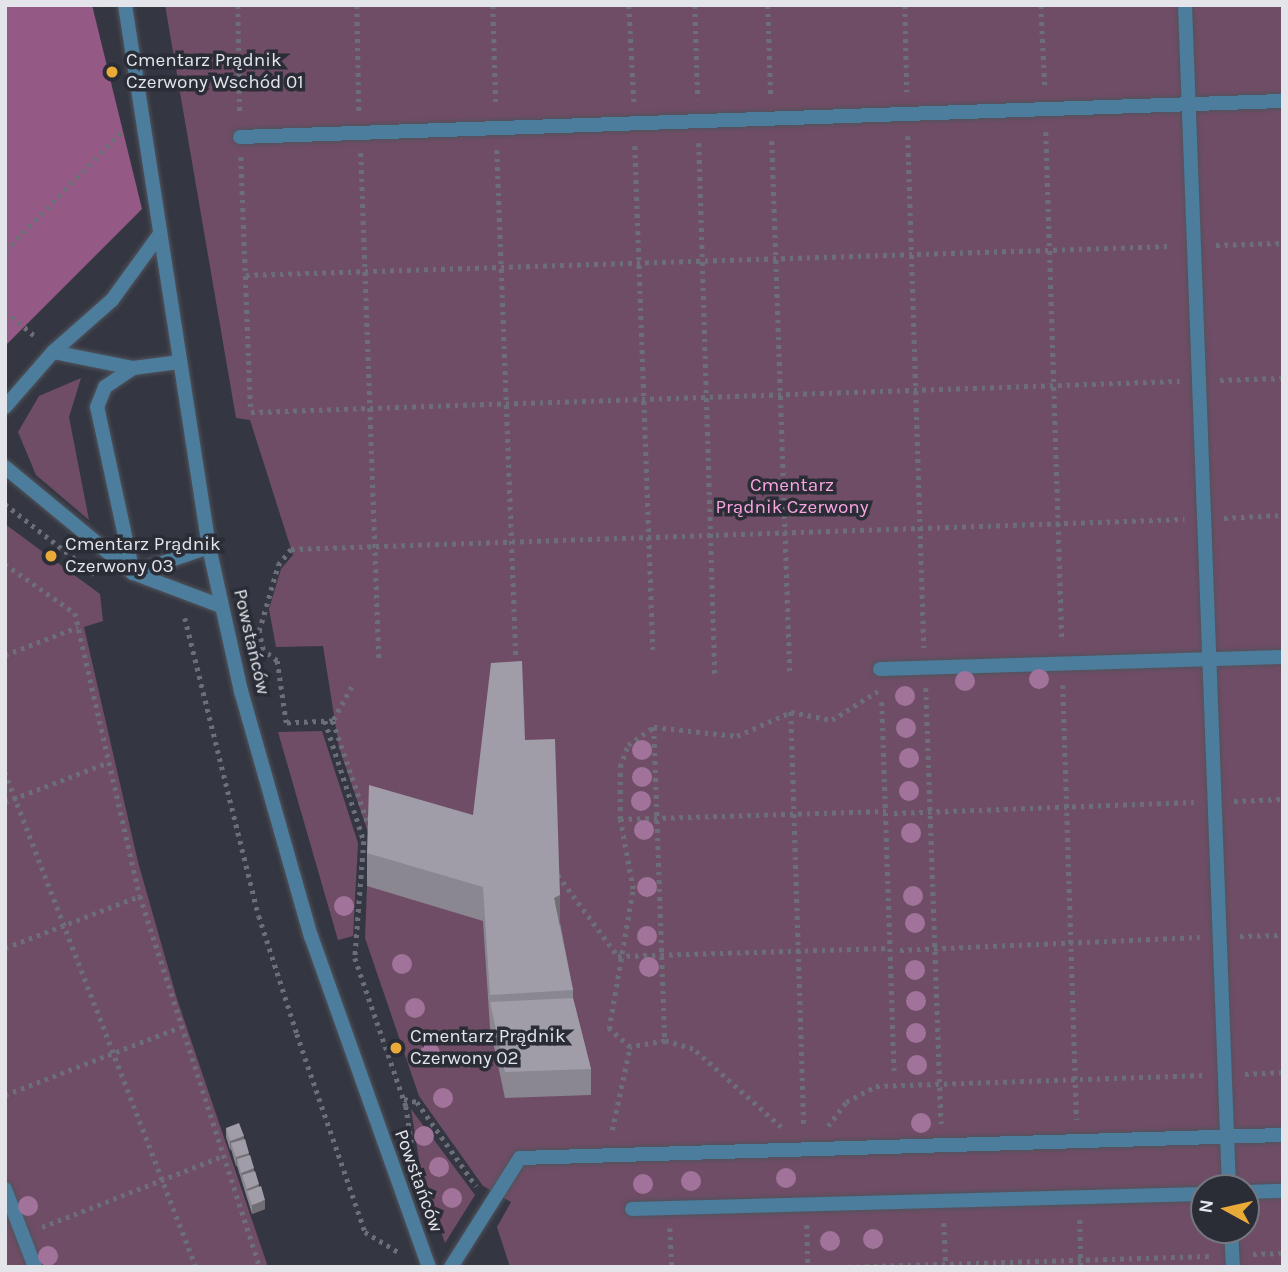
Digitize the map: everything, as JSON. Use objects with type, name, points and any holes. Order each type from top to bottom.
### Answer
[{"type":"street","name":"Powstańców","points":[[125,5],[143,109],[178,362],[221,607],[311,936],[429,1267]]},
{"type":"street","points":[[1185,5],[1228,1174]]},
{"type":"street","points":[[240,137],[1283,101]]},
{"type":"street","points":[[5,407],[53,352],[112,300],[160,234]]},
{"type":"street","points":[[53,352],[134,368],[178,362]]},
{"type":"street","points":[[133,573],[97,407],[105,387],[134,368]]},
{"type":"street","points":[[5,467],[133,573],[221,607]]},
{"type":"street","points":[[133,573],[209,547]]},
{"type":"street","points":[[880,669],[1283,657]]},
{"type":"street","points":[[451,1267],[520,1158],[942,1149],[1283,1135]]},
{"type":"street","points":[[5,1189],[35,1267]]},
{"type":"street","points":[[1260,1192],[1283,1191]]},
{"type":"street","points":[[632,1209],[1190,1194]]},
{"type":"path","points":[[238,5],[240,137],[251,412],[1283,378]]},
{"type":"path","points":[[357,5],[379,659]]},
{"type":"path","points":[[493,5],[516,656]]},
{"type":"path","points":[[629,5],[653,650]]},
{"type":"path","points":[[695,5],[715,675]]},
{"type":"path","points":[[768,5],[790,672]]},
{"type":"path","points":[[905,5],[942,1149]]},
{"type":"path","points":[[1041,5],[1078,1143]]},
{"type":"path","points":[[5,251],[143,109]]},
{"type":"path","points":[[246,275],[1283,243]]},
{"type":"path","points":[[5,310],[53,352]]},
{"type":"path","points":[[5,504],[105,581]]},
{"type":"path","points":[[333,721],[286,723],[277,661],[263,650],[259,631],[278,565],[291,548],[648,534],[1283,515]]},
{"type":"path","points":[[5,564],[75,613],[140,897],[260,1267]]},
{"type":"path","points":[[177,614],[188,620],[259,916],[365,1232],[400,1258]]},
{"type":"path","points":[[5,656],[78,627]]},
{"type":"path","points":[[814,1132],[784,1129],[710,1061],[664,1041],[630,1047],[614,1038],[607,1019],[633,889],[620,819],[620,767],[628,745],[654,727],[737,736],[791,712],[817,720],[854,712],[878,690],[880,669]]},
{"type":"path","points":[[352,687],[333,721],[369,827]]},
{"type":"path","points":[[881,702],[894,1073]]},
{"type":"path","points":[[791,712],[804,1118]]},
{"type":"path","points":[[325,721],[364,841],[355,958],[404,1099],[414,1157]]},
{"type":"path","points":[[654,727],[664,1041]]},
{"type":"path","points":[[5,802],[109,762]]},
{"type":"path","points":[[5,772],[196,1267]]},
{"type":"path","points":[[894,813],[1283,799]]},
{"type":"path","points":[[620,819],[886,811]]},
{"type":"path","points":[[558,875],[618,956]]},
{"type":"path","points":[[5,948],[140,897]]},
{"type":"path","points":[[900,950],[1283,935]]},
{"type":"path","points":[[618,956],[890,947]]},
{"type":"path","points":[[5,1095],[180,1027]]},
{"type":"path","points":[[612,1130],[630,1047]]},
{"type":"path","points":[[823,1129],[866,1089],[1076,1077],[1283,1072]]},
{"type":"path","points":[[404,1099],[417,1102],[491,1206]]},
{"type":"path","points":[[23,1234],[223,1156]]},
{"type":"path","points":[[1080,1196],[1081,1267]]},
{"type":"path","points":[[944,1201],[946,1265]]},
{"type":"path","points":[[839,1267],[946,1265],[1081,1257],[1233,1261],[1283,1253]]},
{"type":"green space","name":"Cmentarz Prądnik Czerwony","points":[[165,5],[1283,5],[1283,1267],[510,1267],[497,1227],[511,1202],[483,1186],[419,1096],[365,938],[369,835],[339,747],[323,646],[276,647],[269,609],[281,569],[293,555],[250,420],[236,418]]},
{"type":"green space","points":[[81,378],[69,417],[89,520],[36,475],[18,432],[39,396]]},
{"type":"green space","points":[[5,524],[100,594],[103,621],[84,627],[138,862],[177,999],[268,1267],[5,1267]]},
{"type":"green space","points":[[322,731],[358,843],[353,936],[338,940],[278,732]]},
{"type":"green space","points":[[411,1109],[475,1195],[445,1243],[421,1172]]},
{"type":"shaded area","points":[[5,5],[92,5],[142,209],[5,346]]},
{"type":"building","points":[[522,661],[525,740],[555,739],[560,895],[554,898],[573,990],[490,995],[483,887],[367,853],[369,785],[473,815],[491,663]]},
{"type":"building","points":[[573,998],[591,1069],[505,1072],[490,1002]]},
{"type":"building","points":[[239,1123],[244,1136],[230,1141],[226,1128]]},
{"type":"building","points":[[245,1139],[249,1153],[236,1157],[231,1143]]},
{"type":"building","points":[[250,1155],[254,1168],[241,1173],[237,1159]]},
{"type":"building","points":[[255,1171],[259,1184],[247,1189],[242,1175]]},
{"type":"building","points":[[261,1186],[265,1200],[252,1205],[247,1191]]},
{"type":"place","name":"Cmentarz Prądnik Czerwony Wschód 01","points":[[112,72]]},
{"type":"place","name":"Cmentarz Prądnik Czerwony 03","points":[[51,556]]},
{"type":"place","name":"Cmentarz Prądnik Czerwony 02","points":[[396,1048]]}]
